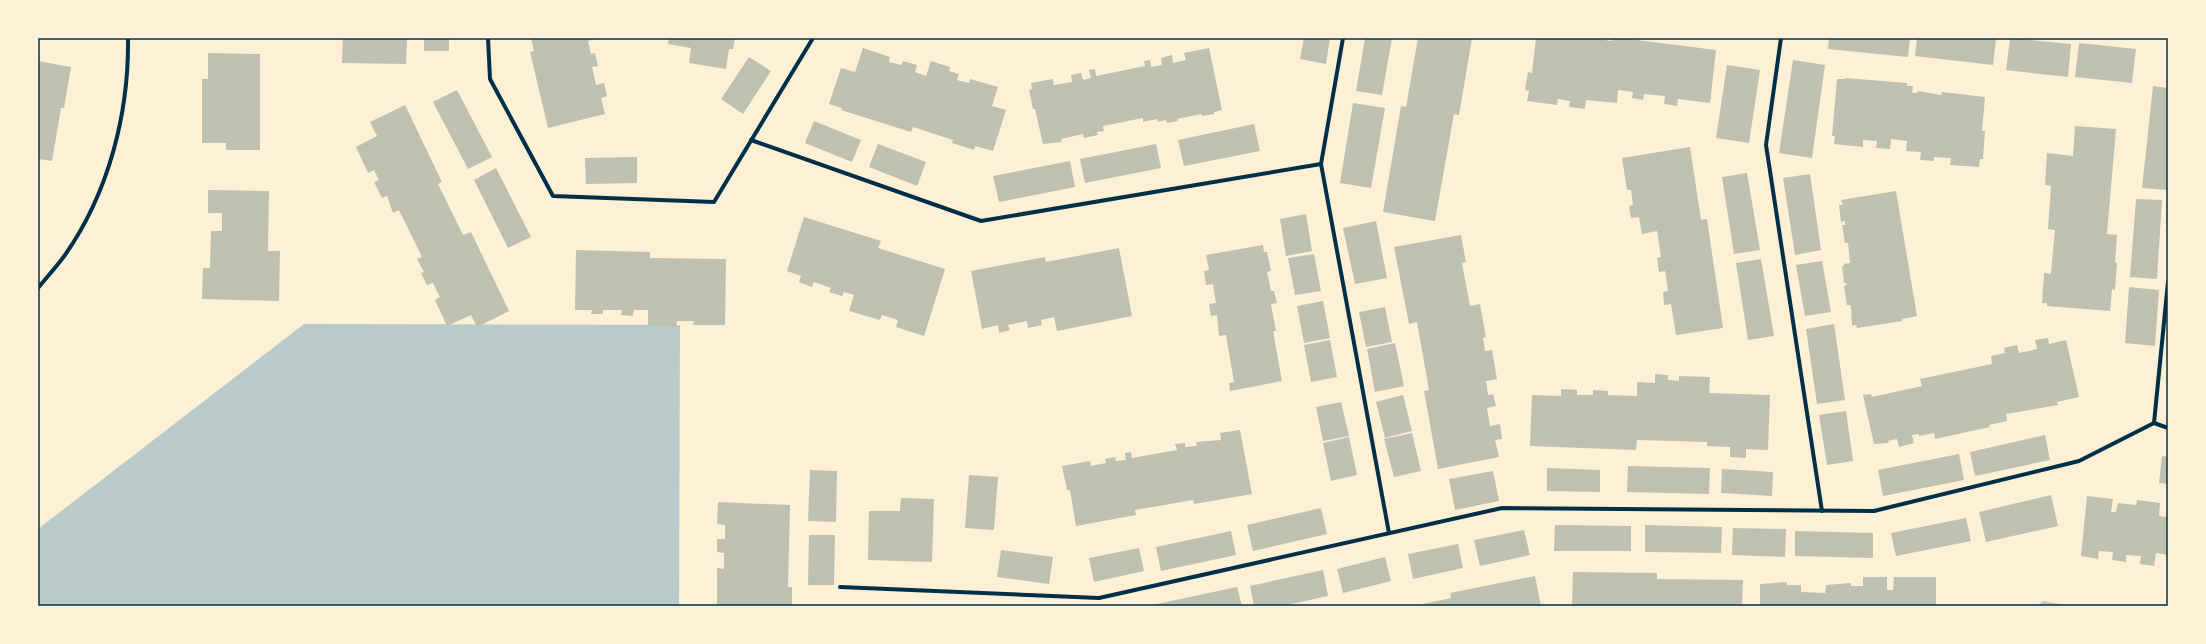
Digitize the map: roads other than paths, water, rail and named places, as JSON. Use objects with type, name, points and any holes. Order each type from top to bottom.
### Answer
[{"type":"street","points":[[38,288],[65,254],[92,209],[112,158],[125,102],[128,38]]},
{"type":"street","points":[[488,38],[490,79],[553,196],[714,202],[813,38]]},
{"type":"street","points":[[1344,38],[1321,164],[1389,533]]},
{"type":"street","points":[[1781,38],[1766,144],[1822,511]]},
{"type":"street","points":[[751,140],[981,221],[1321,164]]},
{"type":"street","points":[[2154,423],[2168,282]]},
{"type":"street","points":[[840,587],[1099,598],[1502,508],[1874,511],[2079,461],[2154,423],[2168,428]]}]
